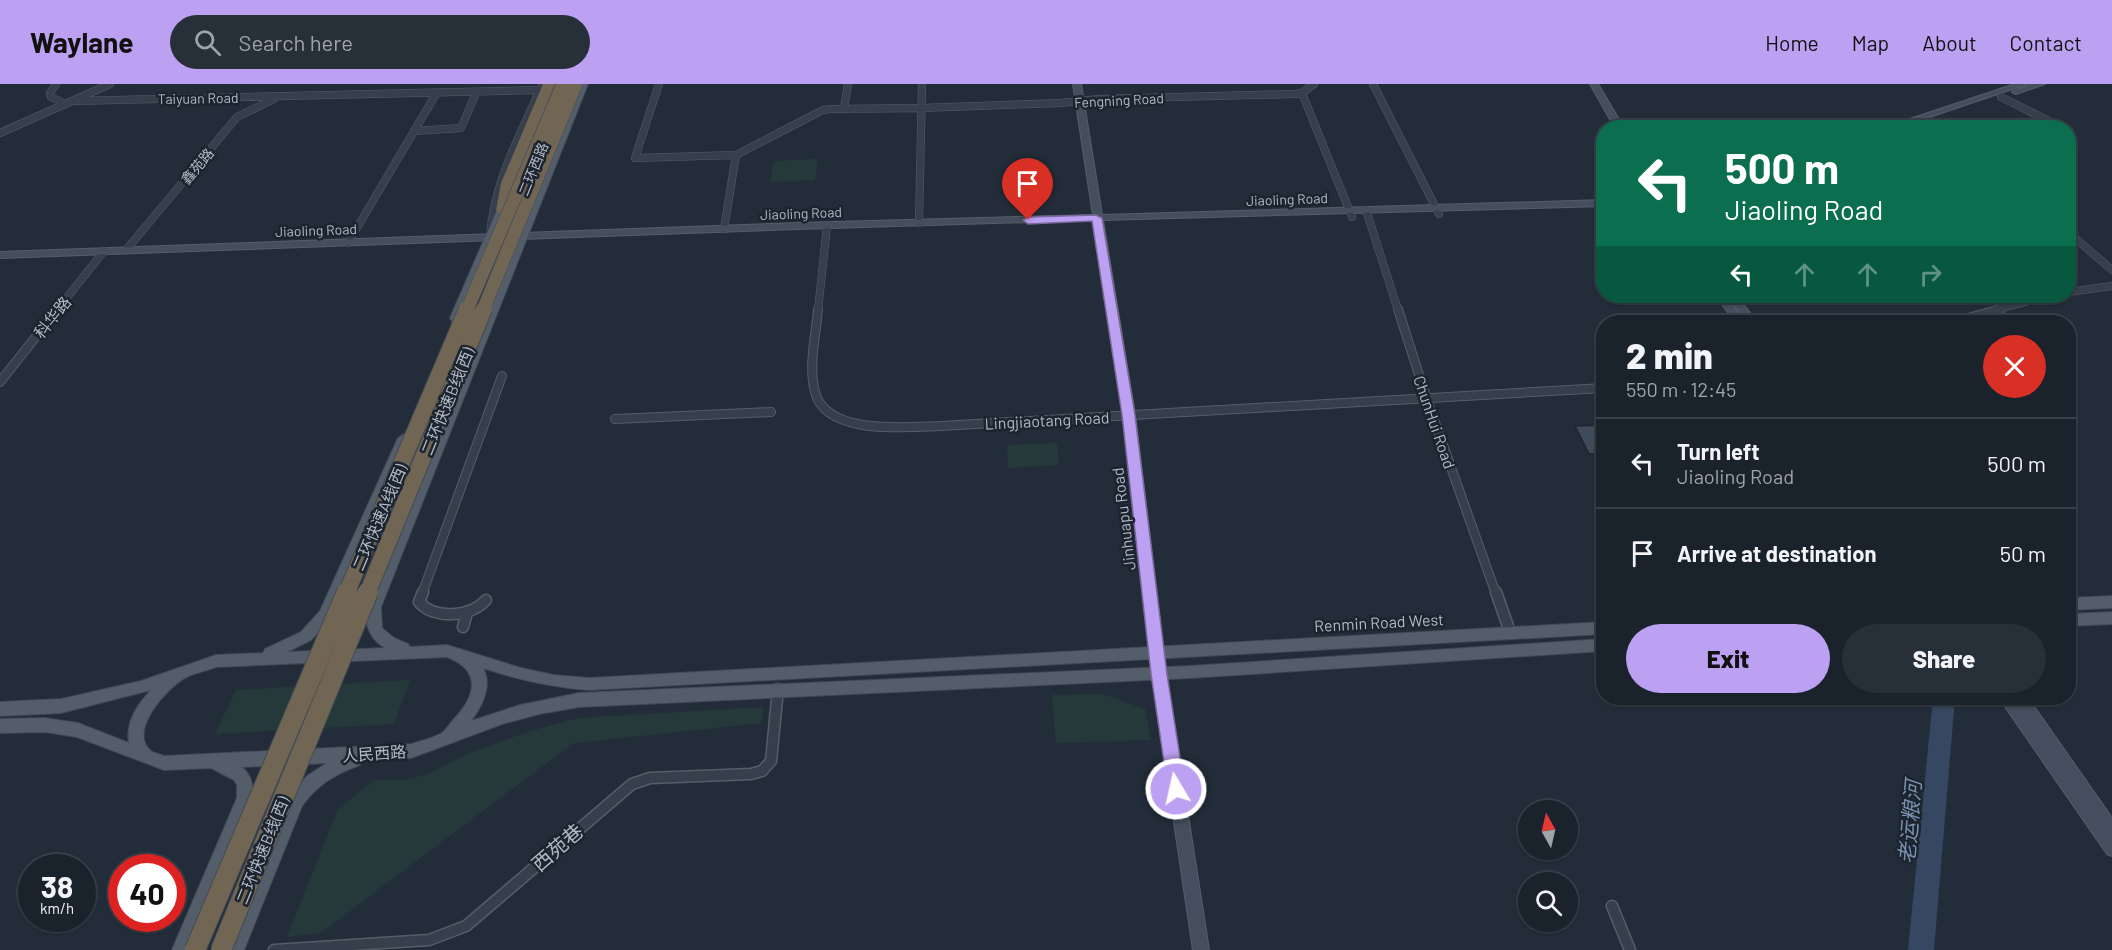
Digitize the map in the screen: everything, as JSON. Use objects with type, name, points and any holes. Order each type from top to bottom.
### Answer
[{"type":"highway","name":"二环快速A线(西)","points":[[195,950],[563,84]]},
{"type":"highway","name":"二环快速B线(西)","points":[[221,950],[576,84]]},
{"type":"highway","points":[[502,210],[505,187],[544,86]]},
{"type":"main road","name":"二环西路","points":[[556,84],[502,210],[493,240],[497,261],[518,239],[533,209],[583,84]]},
{"type":"main road","points":[[459,654],[415,650],[394,645],[380,636],[373,623],[376,600],[518,239]]},
{"type":"main road","points":[[0,709],[61,706],[90,700],[141,687],[201,665],[278,651],[312,631],[329,609],[493,240]]},
{"type":"main road","points":[[362,535],[362,542],[365,546],[378,549],[394,543],[403,533]]},
{"type":"main road","points":[[2076,604],[2112,602]]},
{"type":"main road","points":[[2076,620],[2112,618]]},
{"type":"main road","name":"Renmin Road West","points":[[459,654],[521,674],[554,681],[589,684],[745,678],[1156,652],[1596,628]]},
{"type":"main road","points":[[427,746],[492,719],[555,703],[597,698],[1159,674],[1596,646]]},
{"type":"main road","points":[[232,659],[432,650]]},
{"type":"main road","name":"人民西路","points":[[0,726],[45,725],[78,730],[115,742],[152,759],[180,763],[395,753],[427,746],[452,732],[476,702],[480,682],[479,673],[469,659],[459,654]]},
{"type":"main road","points":[[152,759],[137,747],[136,728],[140,718],[153,697],[163,688],[187,671],[201,665]]},
{"type":"main road","points":[[235,950],[295,802],[310,783],[323,773],[345,763],[395,753]]},
{"type":"main road","points":[[180,763],[207,763],[228,767],[238,772],[244,780],[246,791],[244,806],[181,950]]},
{"type":"main road","points":[[216,871],[228,858],[248,850],[264,853],[268,860],[267,869]]},
{"type":"street","points":[[56,84],[50,93],[51,97],[69,102]]},
{"type":"street","points":[[0,133],[110,84]]},
{"type":"street","points":[[659,84],[635,158],[736,155],[724,229]]},
{"type":"street","points":[[844,108],[848,84]]},
{"type":"street","points":[[919,223],[922,84]]},
{"type":"street","name":"Jinhuapu Road","points":[[1077,84],[1129,415],[1156,652],[1201,950]]},
{"type":"street","points":[[1314,84],[1302,93],[1351,214]]},
{"type":"street","points":[[1373,84],[1438,211]]},
{"type":"street","points":[[1585,84],[1606,120]]},
{"type":"street","points":[[1594,84],[1615,120]]},
{"type":"street","points":[[1912,120],[2023,84]]},
{"type":"street","points":[[1932,120],[2041,84]]},
{"type":"street","points":[[493,240],[492,212],[497,188],[544,86]]},
{"type":"street","name":"Taiyuan Road","points":[[69,102],[476,93],[544,86]]},
{"type":"street","points":[[414,131],[461,128],[476,93]]},
{"type":"street","name":"Fengning Road","points":[[736,155],[823,110],[1302,93]]},
{"type":"street","points":[[348,243],[436,94]]},
{"type":"street","name":"鑫苑路","points":[[127,249],[237,117],[278,97]]},
{"type":"street","points":[[2001,97],[2047,120]]},
{"type":"street","name":"Jiaoling Road","points":[[1438,211],[1596,203]]},
{"type":"street","name":"Jiaoling Road","points":[[0,255],[1367,213],[1596,209]]},
{"type":"street","name":"ChunHui Road","points":[[1367,213],[1427,400],[1510,632]]},
{"type":"street","name":"Jiaoling Road","points":[[518,239],[724,229],[826,229],[919,223],[1097,221]]},
{"type":"street","name":"Lingjiaotang Road","points":[[826,229],[812,370],[813,386],[819,402],[843,420],[879,427],[1427,400],[1596,389]]},
{"type":"street","points":[[2076,239],[2112,270]]},
{"type":"street","name":"Jiaoling Road","points":[[0,260],[103,253],[127,249],[493,240]]},
{"type":"street","name":"科华路","points":[[0,382],[103,253]]},
{"type":"street","points":[[2076,291],[2112,286]]},
{"type":"street","points":[[1737,303],[1747,315]]},
{"type":"street","points":[[1978,315],[2022,303]]},
{"type":"street","points":[[486,600],[480,607],[467,613],[429,612],[418,602],[502,376]]},
{"type":"street","points":[[615,418],[771,412]]},
{"type":"street","points":[[463,627],[467,613]]},
{"type":"street","name":"西苑巷","points":[[274,950],[429,940],[466,926],[632,784],[650,778],[751,774],[762,771],[771,761],[778,689]]},
{"type":"street","points":[[2011,705],[2112,849]]},
{"type":"street","points":[[2025,705],[2112,830]]},
{"type":"street","points":[[1612,906],[1630,950]]},
{"type":"green space","points":[[818,159],[815,180],[770,182],[774,161]]},
{"type":"green space","points":[[1057,443],[1059,465],[1008,468],[1007,445]]},
{"type":"green space","points":[[410,680],[394,724],[215,734],[236,690]]},
{"type":"green space","points":[[1103,694],[1145,709],[1151,740],[1056,743],[1052,695]]},
{"type":"green space","points":[[763,707],[762,723],[574,743],[321,933],[287,937],[338,809],[375,780],[403,780],[429,774],[464,755],[527,732],[578,718]]},
{"type":"building","points":[[1596,425],[1596,454],[1589,454],[1575,426]]},
{"type":"waterway","name":"老运粮河","points":[[1921,950],[1943,705]]},
{"type":"route","points":[[1028,220],[1096,218],[1129,415],[1159,674],[1176,789]]}]
